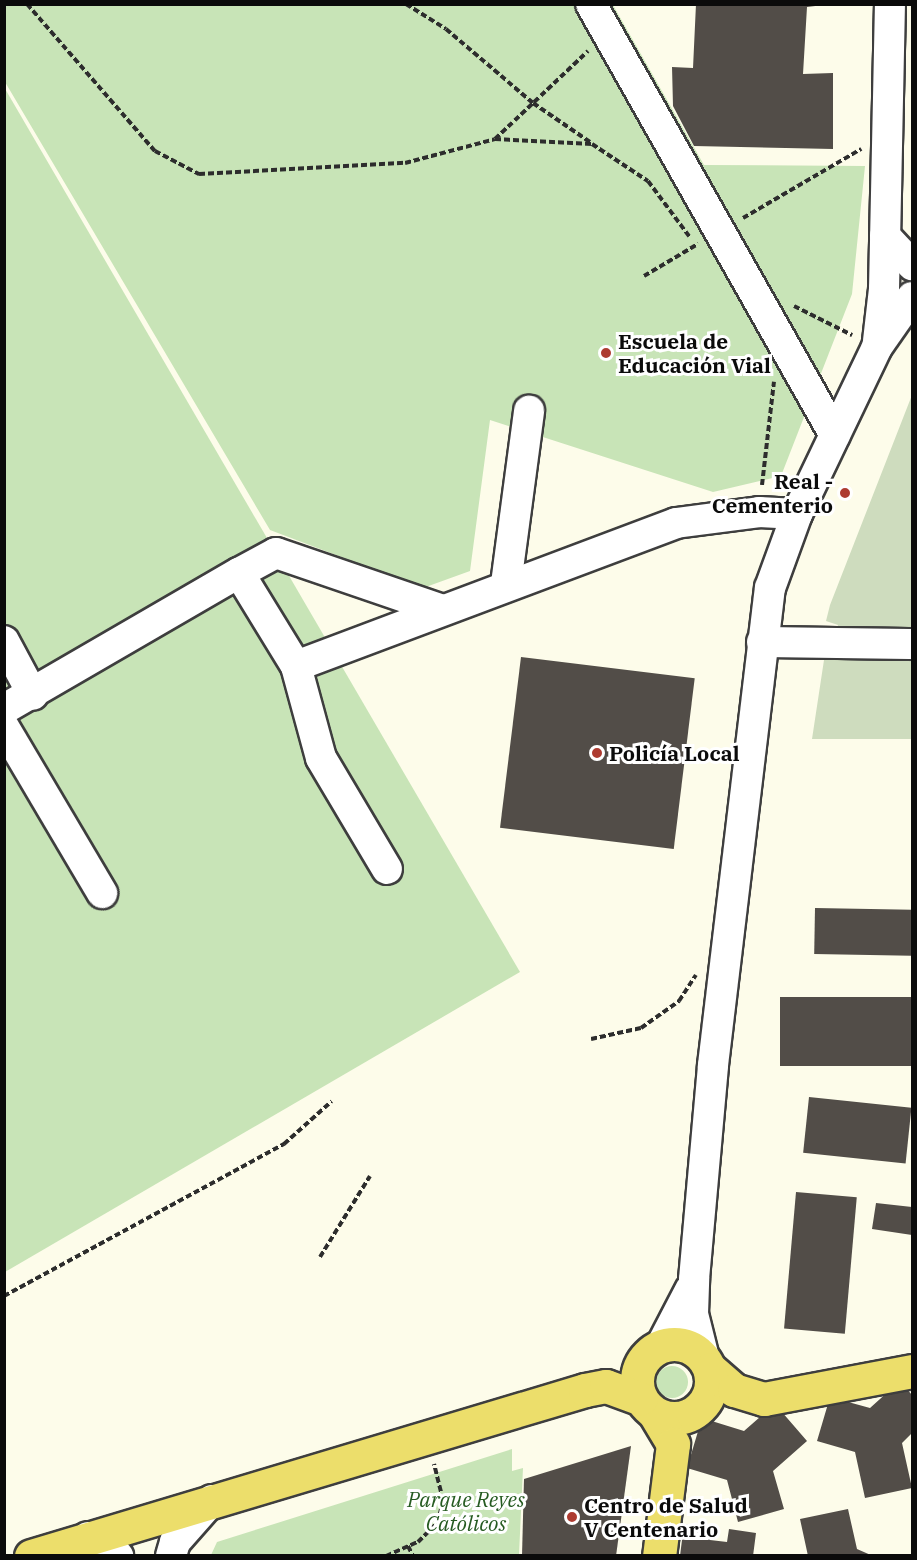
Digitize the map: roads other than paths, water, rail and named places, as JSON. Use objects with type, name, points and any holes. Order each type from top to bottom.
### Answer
[{"type":"main road","points":[[585,1390],[652,1353],[685,1345],[734,1390],[764,1399],[912,1371]]},
{"type":"main road","points":[[652,1353],[637,1379],[648,1406],[674,1444],[659,1556]]},
{"type":"main road","points":[[32,1556],[88,1537],[585,1390],[606,1386],[675,1419],[696,1412],[710,1393],[707,1364]]},
{"type":"street","points":[[591,4],[835,435]]},
{"type":"street","points":[[877,347],[885,236],[890,4]]},
{"type":"street","points":[[889,34],[912,6]]},
{"type":"street","points":[[885,236],[912,265]]},
{"type":"street","points":[[707,1364],[693,1314],[694,1279],[713,1065],[770,588],[797,514],[877,347],[912,297]]},
{"type":"street","points":[[506,584],[529,411]]},
{"type":"street","points":[[296,666],[506,584],[676,523],[759,512],[797,514]]},
{"type":"street","points":[[4,709],[33,695],[276,553],[440,609]]},
{"type":"street","points":[[239,573],[296,666],[321,758],[387,869]]},
{"type":"street","points":[[4,641],[33,695]]},
{"type":"street","points":[[762,642],[912,644]]},
{"type":"street","points":[[4,727],[102,893]]},
{"type":"street","points":[[652,1353],[683,1311],[694,1279]]},
{"type":"street","points":[[171,1556],[175,1542],[212,1500]]},
{"type":"street","points":[[88,1537],[108,1544],[118,1556]]},
{"type":"place","name":"Escuela de Educación Vial","points":[[606,353]]},
{"type":"place","name":"Real - Cementerio","points":[[845,493]]},
{"type":"place","name":"Policía Local","points":[[597,753]]},
{"type":"place","name":"Centro de Salud V Centenario","points":[[572,1517]]},
{"type":"park label","name":"Parque Reyes Católicos","points":[[466,1511]]}]
